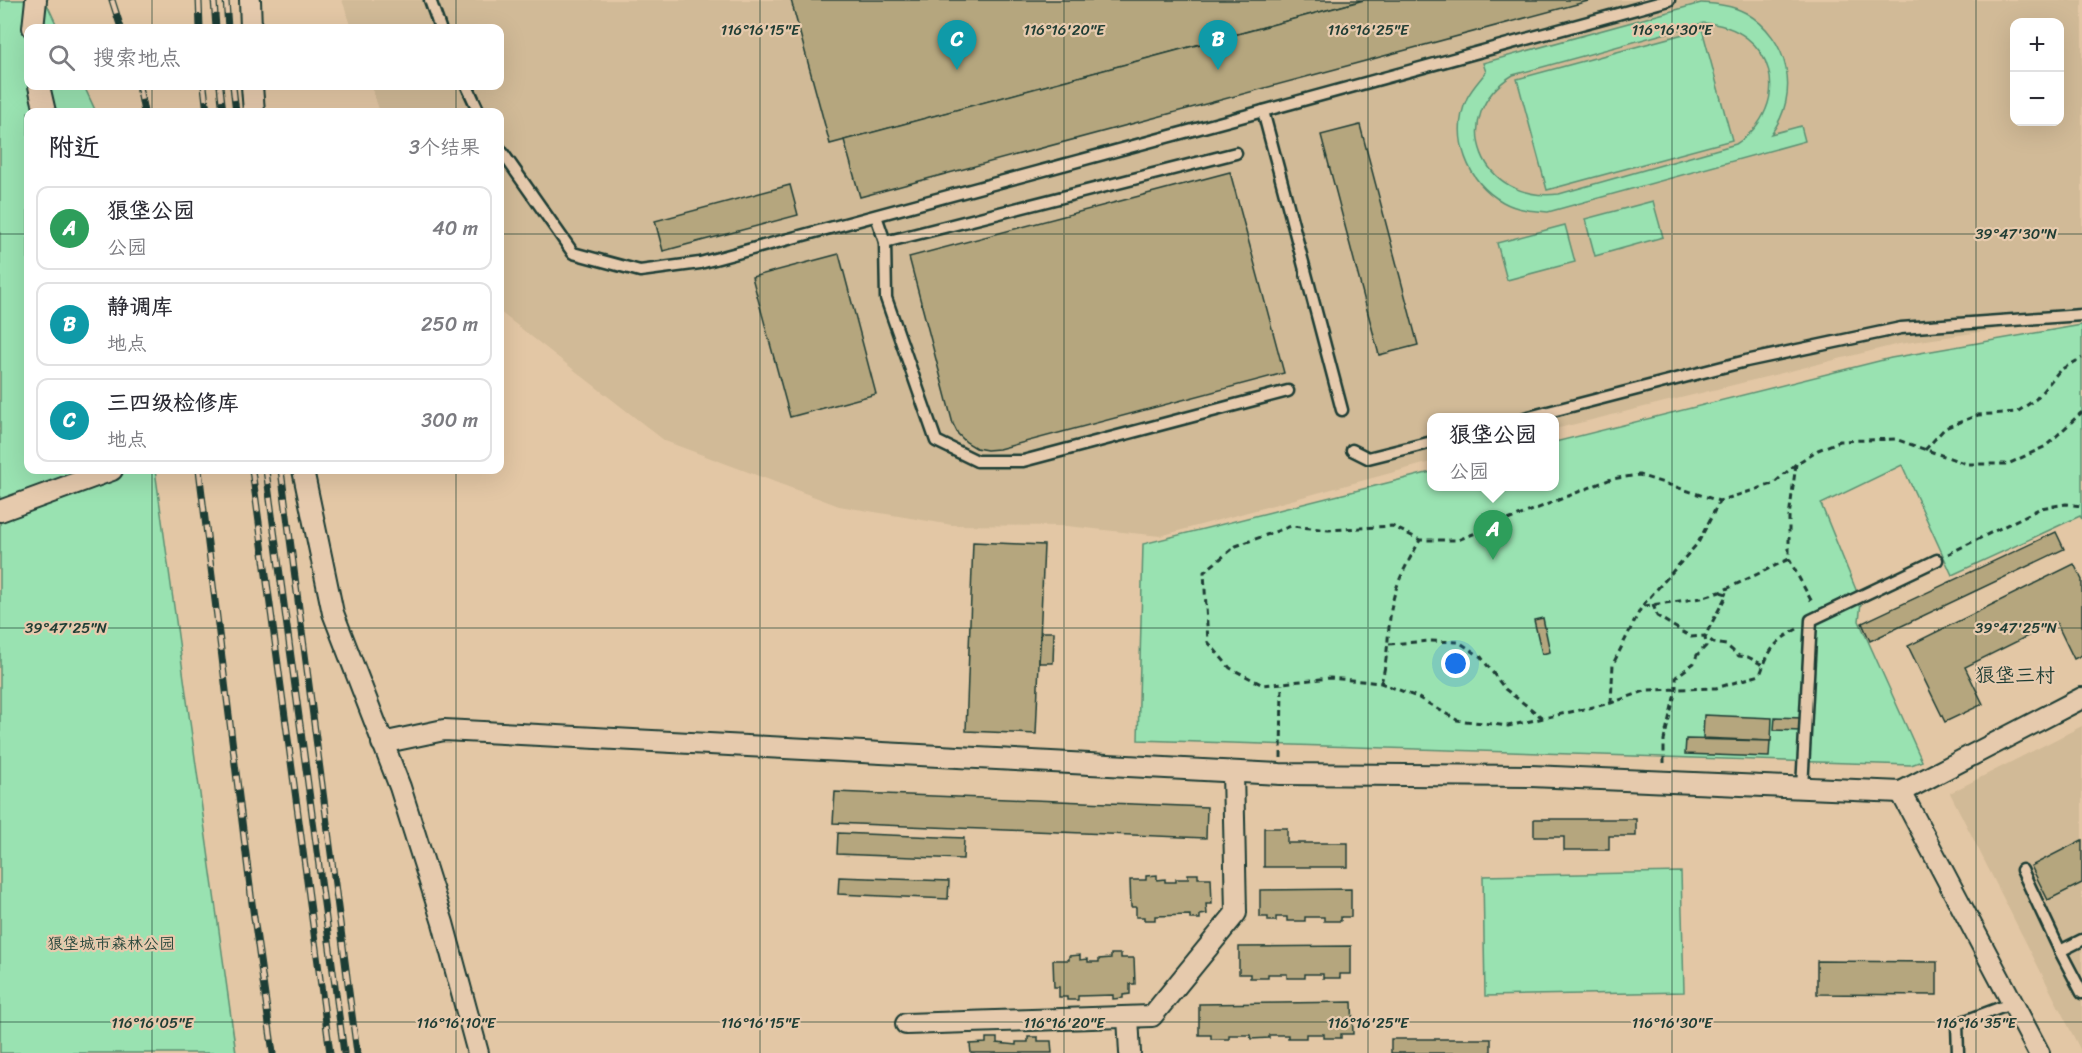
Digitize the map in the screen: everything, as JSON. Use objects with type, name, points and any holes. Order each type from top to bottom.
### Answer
[{"type":"street","points":[[33,24],[36,0]]},
{"type":"street","points":[[250,0],[251,24]]},
{"type":"street","points":[[40,90],[44,108]]},
{"type":"street","points":[[252,90],[254,108]]},
{"type":"street","points":[[0,511],[101,474]]},
{"type":"street","points":[[304,474],[333,613],[400,788],[443,923],[477,1053]]},
{"type":"street","points":[[382,743],[444,730],[1233,772],[1531,776],[1901,792],[2082,698]]},
{"type":"street","points":[[906,1024],[1152,1016],[1236,913],[1233,772]]},
{"type":"street","points":[[1901,792],[2039,1053]]},
{"type":"street","points":[[1128,1017],[1130,1053]]},
{"type":"lane","points":[[430,0],[438,24]]},
{"type":"lane","points":[[504,154],[573,253],[640,271],[700,263],[1669,0]]},
{"type":"lane","points":[[469,90],[477,108]]},
{"type":"lane","points":[[1263,111],[1342,410]]},
{"type":"lane","points":[[885,242],[1236,153]]},
{"type":"lane","points":[[876,216],[885,242],[886,298],[936,441],[977,461],[1023,461],[1288,391]]},
{"type":"lane","points":[[1541,413],[1746,361],[1901,328],[2082,315]]},
{"type":"lane","points":[[1352,450],[1368,458],[1427,443]]},
{"type":"lane","points":[[1802,788],[1815,618],[1937,560]]},
{"type":"lane","points":[[2022,870],[2082,993]]},
{"type":"lane","points":[[2060,951],[2082,940]]},
{"type":"lane","points":[[1958,1053],[1957,1024],[2013,1003]]},
{"type":"path","points":[[1925,450],[1945,428],[1978,415],[2017,412],[2036,399],[2061,370],[2082,358]]},
{"type":"path","points":[[1796,464],[1789,517],[1789,559],[1815,618],[1784,637],[1767,655],[1760,675],[1716,688],[1648,690],[1611,704],[1508,726],[1457,720],[1417,697],[1381,683],[1330,678],[1263,685],[1230,668],[1208,642],[1204,572],[1236,546],[1291,526],[1329,530],[1392,526],[1420,540],[1458,540],[1611,479],[1639,475],[1719,501],[1773,484],[1796,464],[1818,450],[1840,441],[1895,439],[1967,464],[2008,464],[2046,446],[2082,412]]},
{"type":"path","points":[[1611,704],[1612,664],[1642,606],[1698,543],[1719,501]]},
{"type":"path","points":[[1937,560],[2041,508],[2066,504],[2082,506]]},
{"type":"path","points":[[1381,683],[1387,663],[1391,607],[1398,578],[1420,540]]},
{"type":"path","points":[[1642,606],[1701,598],[1720,592],[1789,559]]},
{"type":"path","points":[[1664,782],[1664,740],[1676,689],[1676,677],[1694,663],[1697,655],[1706,646],[1705,636],[1727,594],[1720,592]]},
{"type":"path","points":[[1653,604],[1657,616],[1691,637],[1705,636],[1714,643],[1726,645],[1739,656],[1748,657],[1764,665]]},
{"type":"path","points":[[1389,644],[1429,641],[1459,642],[1481,657],[1505,689],[1544,719]]},
{"type":"path","points":[[1280,774],[1282,684]]},
{"type":"shaded area","points":[[342,0],[2082,0],[2082,317],[1899,344],[1559,428],[1559,413],[1427,413],[1427,463],[1160,536],[1067,526],[952,525],[839,506],[665,441],[504,315],[504,108],[379,108],[372,90],[504,90],[504,24],[351,24]]},
{"type":"shaded area","points":[[2082,726],[2082,1053],[1950,793]]},
{"type":"green space","name":"狼垡城市森林公园","points":[[0,0],[45,0],[56,24],[24,24],[24,90],[86,90],[94,108],[24,108],[24,474],[156,474],[236,1053],[0,1053]]},
{"type":"green space","points":[[1701,3],[1718,4],[1746,13],[1761,24],[1772,37],[1781,52],[1788,85],[1786,102],[1771,134],[1801,126],[1805,141],[1548,212],[1531,211],[1508,205],[1490,193],[1471,171],[1465,157],[1461,143],[1462,113],[1469,94],[1486,72],[1483,63]],"holes":[[[1703,23],[1728,28],[1747,38],[1761,53],[1769,70],[1770,90],[1766,109],[1754,128],[1736,144],[1559,194],[1532,193],[1509,185],[1493,172],[1482,154],[1478,133],[1481,112],[1493,92],[1513,75]]]},
{"type":"green space","points":[[1702,29],[1732,140],[1547,190],[1517,79]]},
{"type":"green space","points":[[1653,201],[1663,237],[1595,256],[1585,219]]},
{"type":"green space","points":[[1565,225],[1575,262],[1507,280],[1497,243]]},
{"type":"green space","points":[[2082,325],[2082,519],[2080,516],[1952,575],[1902,465],[1821,504],[1861,602],[1859,621],[1922,761],[1911,765],[1138,740],[1143,544],[1427,473],[1427,491],[1559,491],[1559,441],[1891,358]]},
{"type":"green space","points":[[1681,872],[1684,992],[1485,996],[1483,876]]},
{"type":"building","points":[[791,0],[1364,0],[830,144]]},
{"type":"building","points":[[1364,0],[1592,0],[860,197],[844,140]]},
{"type":"building","points":[[1360,125],[1418,345],[1379,355],[1321,135]]},
{"type":"building","points":[[1230,172],[1284,373],[999,449],[976,448],[958,434],[953,424],[909,257]]},
{"type":"building","points":[[790,185],[798,215],[663,251],[655,221]]},
{"type":"building","points":[[839,254],[876,394],[790,417],[752,277]]},
{"type":"building","points":[[2056,532],[2064,549],[1870,641],[1862,623]]},
{"type":"building","points":[[973,542],[1044,545],[1036,734],[966,731]]},
{"type":"building","points":[[2074,564],[2082,580],[2082,655],[2074,659],[2056,622],[1965,667],[1983,704],[1945,722],[1908,646]]},
{"type":"building","points":[[1543,618],[1550,652],[1542,654],[1534,620]]},
{"type":"building","points":[[1041,632],[1054,632],[1053,663],[1039,663]]},
{"type":"building","points":[[1704,715],[1772,718],[1771,741],[1703,738]]},
{"type":"building","points":[[1775,717],[1802,718],[1801,731],[1774,730]]},
{"type":"building","points":[[1686,739],[1770,741],[1769,757],[1685,754]]},
{"type":"building","points":[[835,792],[1207,807],[1206,838],[833,823]]},
{"type":"building","points":[[1534,819],[1636,819],[1636,836],[1609,836],[1609,850],[1564,850],[1564,837],[1534,837]]},
{"type":"building","points":[[1264,828],[1287,828],[1287,843],[1348,843],[1348,867],[1264,867]]},
{"type":"building","points":[[838,833],[964,838],[963,859],[837,854]]},
{"type":"building","points":[[2082,840],[2082,883],[2048,900],[2031,866]]},
{"type":"building","points":[[1188,874],[1198,874],[1198,878],[1211,878],[1212,904],[1206,904],[1207,914],[1200,915],[1200,919],[1190,919],[1190,915],[1155,916],[1155,920],[1136,917],[1136,907],[1131,907],[1130,880],[1146,880],[1146,876],[1157,875],[1157,880],[1165,879],[1165,882],[1176,882],[1176,879],[1188,879]]},
{"type":"building","points":[[839,877],[949,881],[948,899],[838,894]]},
{"type":"building","points":[[1351,889],[1351,917],[1341,917],[1341,921],[1324,921],[1324,917],[1305,917],[1305,921],[1287,921],[1287,917],[1276,917],[1276,921],[1268,921],[1268,917],[1260,917],[1260,890]]},
{"type":"building","points":[[1351,946],[1351,974],[1340,974],[1340,978],[1323,978],[1323,974],[1305,974],[1305,978],[1287,978],[1287,974],[1268,974],[1268,978],[1250,978],[1250,974],[1239,974],[1239,947]]},
{"type":"building","points":[[1111,954],[1121,954],[1121,958],[1134,958],[1135,984],[1130,984],[1130,994],[1123,995],[1123,998],[1113,999],[1113,995],[1078,996],[1078,1000],[1059,997],[1059,987],[1054,987],[1053,960],[1069,960],[1069,956],[1080,955],[1080,960],[1088,959],[1088,962],[1099,962],[1099,959],[1111,958]]},
{"type":"building","points":[[1817,961],[1937,962],[1937,995],[1817,994]]},
{"type":"building","points":[[1352,1002],[1353,1034],[1341,1034],[1341,1038],[1324,1038],[1324,1034],[1306,1034],[1306,1038],[1269,1035],[1269,1038],[1251,1039],[1250,1035],[1229,1035],[1229,1039],[1211,1039],[1211,1035],[1199,1035],[1199,1004]]},
{"type":"building","points":[[1028,1037],[1038,1037],[1038,1041],[1051,1041],[1052,1053],[971,1053],[970,1044],[986,1043],[986,1038],[997,1038],[997,1043],[1016,1045],[1016,1042],[1028,1042]]},
{"type":"building","points":[[1391,1039],[1491,1039],[1491,1053],[1391,1053]]},
{"type":"railway","points":[[112,0],[120,24]]},
{"type":"railway","points":[[199,0],[200,24]]},
{"type":"railway","points":[[214,0],[216,24]]},
{"type":"railway","points":[[226,0],[228,24]]},
{"type":"railway","points":[[140,90],[143,108]]},
{"type":"railway","points":[[204,90],[207,108]]},
{"type":"railway","points":[[220,90],[223,108]]},
{"type":"railway","points":[[233,90],[236,108]]},
{"type":"railway","points":[[199,474],[252,903],[273,1053]]},
{"type":"railway","points":[[253,474],[330,1053]]},
{"type":"railway","points":[[267,474],[344,1053]]},
{"type":"railway","points":[[282,474],[357,1053]]},
{"type":"place","name":"三四级检修库","points":[[957,70]]},
{"type":"place","name":"静调库","points":[[1218,70]]},
{"type":"place","name":"狼垡公园","points":[[1493,560]]},
{"type":"district","name":"狼垡三村","points":[[2015,675]]}]
